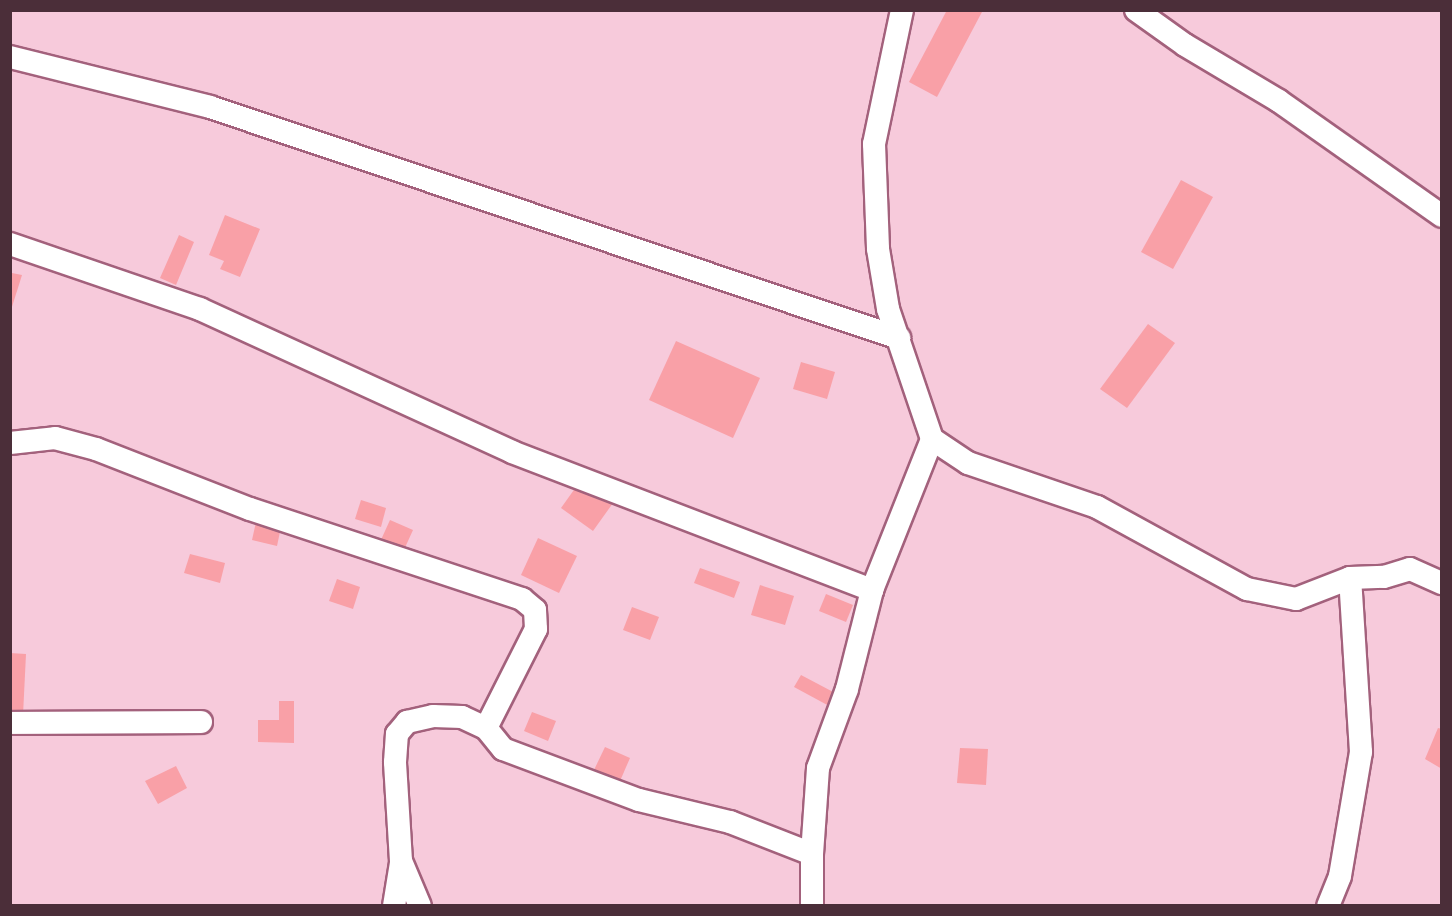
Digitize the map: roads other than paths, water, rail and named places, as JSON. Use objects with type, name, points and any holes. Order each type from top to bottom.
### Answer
[{"type":"street","points":[[902,10],[874,144],[878,249],[888,309],[932,439],[968,463],[1097,507],[1247,589],[1296,599],[1350,578],[1384,578],[1410,569],[1442,583]]},
{"type":"street","points":[[1136,10],[1185,45],[1279,100],[1442,216]]},
{"type":"street","points":[[10,57],[210,107],[899,338]]},
{"type":"street","points":[[10,244],[200,309],[512,452],[872,590]]},
{"type":"street","points":[[10,443],[55,438],[96,448],[250,508],[522,599],[535,610],[536,629],[486,728]]},
{"type":"street","points":[[812,906],[812,854],[818,768],[847,689],[872,590],[932,439]]},
{"type":"street","points":[[1328,906],[1340,876],[1361,752],[1350,578]]},
{"type":"street","points":[[394,906],[401,861],[394,762],[397,734],[407,722],[433,716],[462,717],[486,728],[503,749],[639,800],[730,822],[812,854]]},
{"type":"street","points":[[10,723],[201,722]]},
{"type":"street","points":[[401,861],[420,906]]}]
